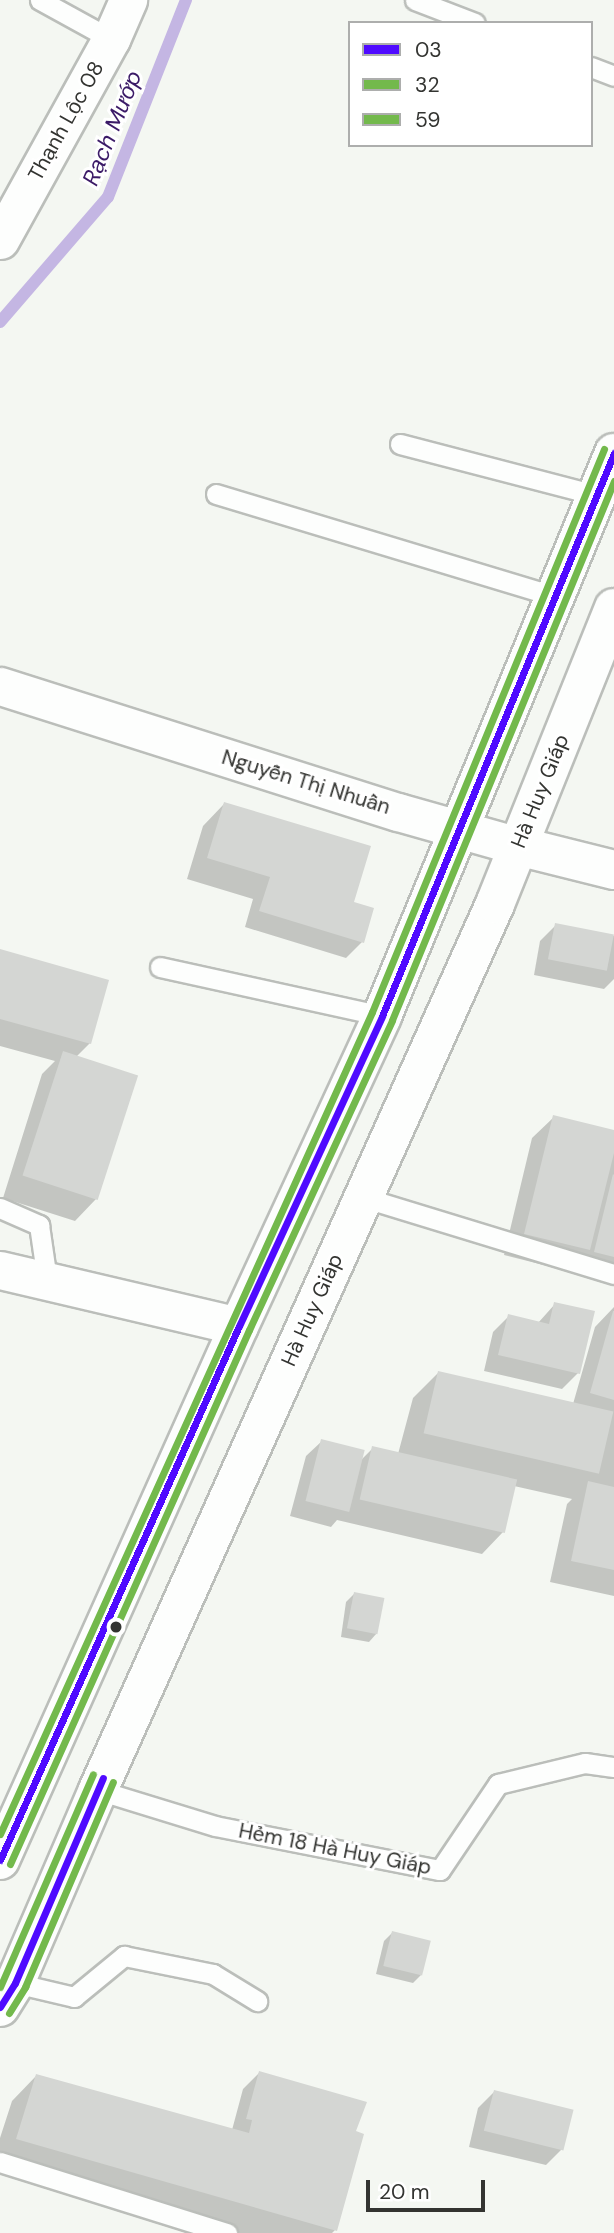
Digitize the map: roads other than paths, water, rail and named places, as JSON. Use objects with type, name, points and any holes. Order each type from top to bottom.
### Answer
[{"type":"main road","points":[[4,1841],[382,1016],[614,453]]},
{"type":"main road","name":"Hà Huy Giáp","points":[[8,1995],[495,904],[614,608]]},
{"type":"main road","name":"Nguyễn Thị Nhuần","points":[[518,846],[614,870]]},
{"type":"street","name":"Thạnh Lộc 08","points":[[1,237],[111,39],[128,0]]},
{"type":"street","name":"Nguyễn Thị Nhuần","points":[[0,686],[398,812],[518,846]]},
{"type":"street","points":[[0,1270],[239,1326]]},
{"type":"lane","points":[[40,0],[111,39]]},
{"type":"lane","points":[[415,0],[470,21]]},
{"type":"lane","points":[[593,68],[614,76]]},
{"type":"lane","points":[[400,444],[596,495]]},
{"type":"lane","points":[[216,494],[554,596]]},
{"type":"lane","points":[[160,967],[382,1016]]},
{"type":"lane","points":[[362,1197],[614,1274]]},
{"type":"lane","points":[[0,1209],[39,1225],[47,1280]]},
{"type":"lane","name":"Hẻm 18 Hà Huy Giáp","points":[[98,1790],[215,1826],[440,1870],[498,1784],[585,1763],[614,1767]]},
{"type":"lane","points":[[8,1995],[74,1997],[124,1956],[213,1974],[257,2001]]},
{"type":"lane","points":[[0,2162],[227,2233]]},
{"type":"waterway","name":"Rạch Mướp","points":[[0,322],[108,197],[186,0]]}]
